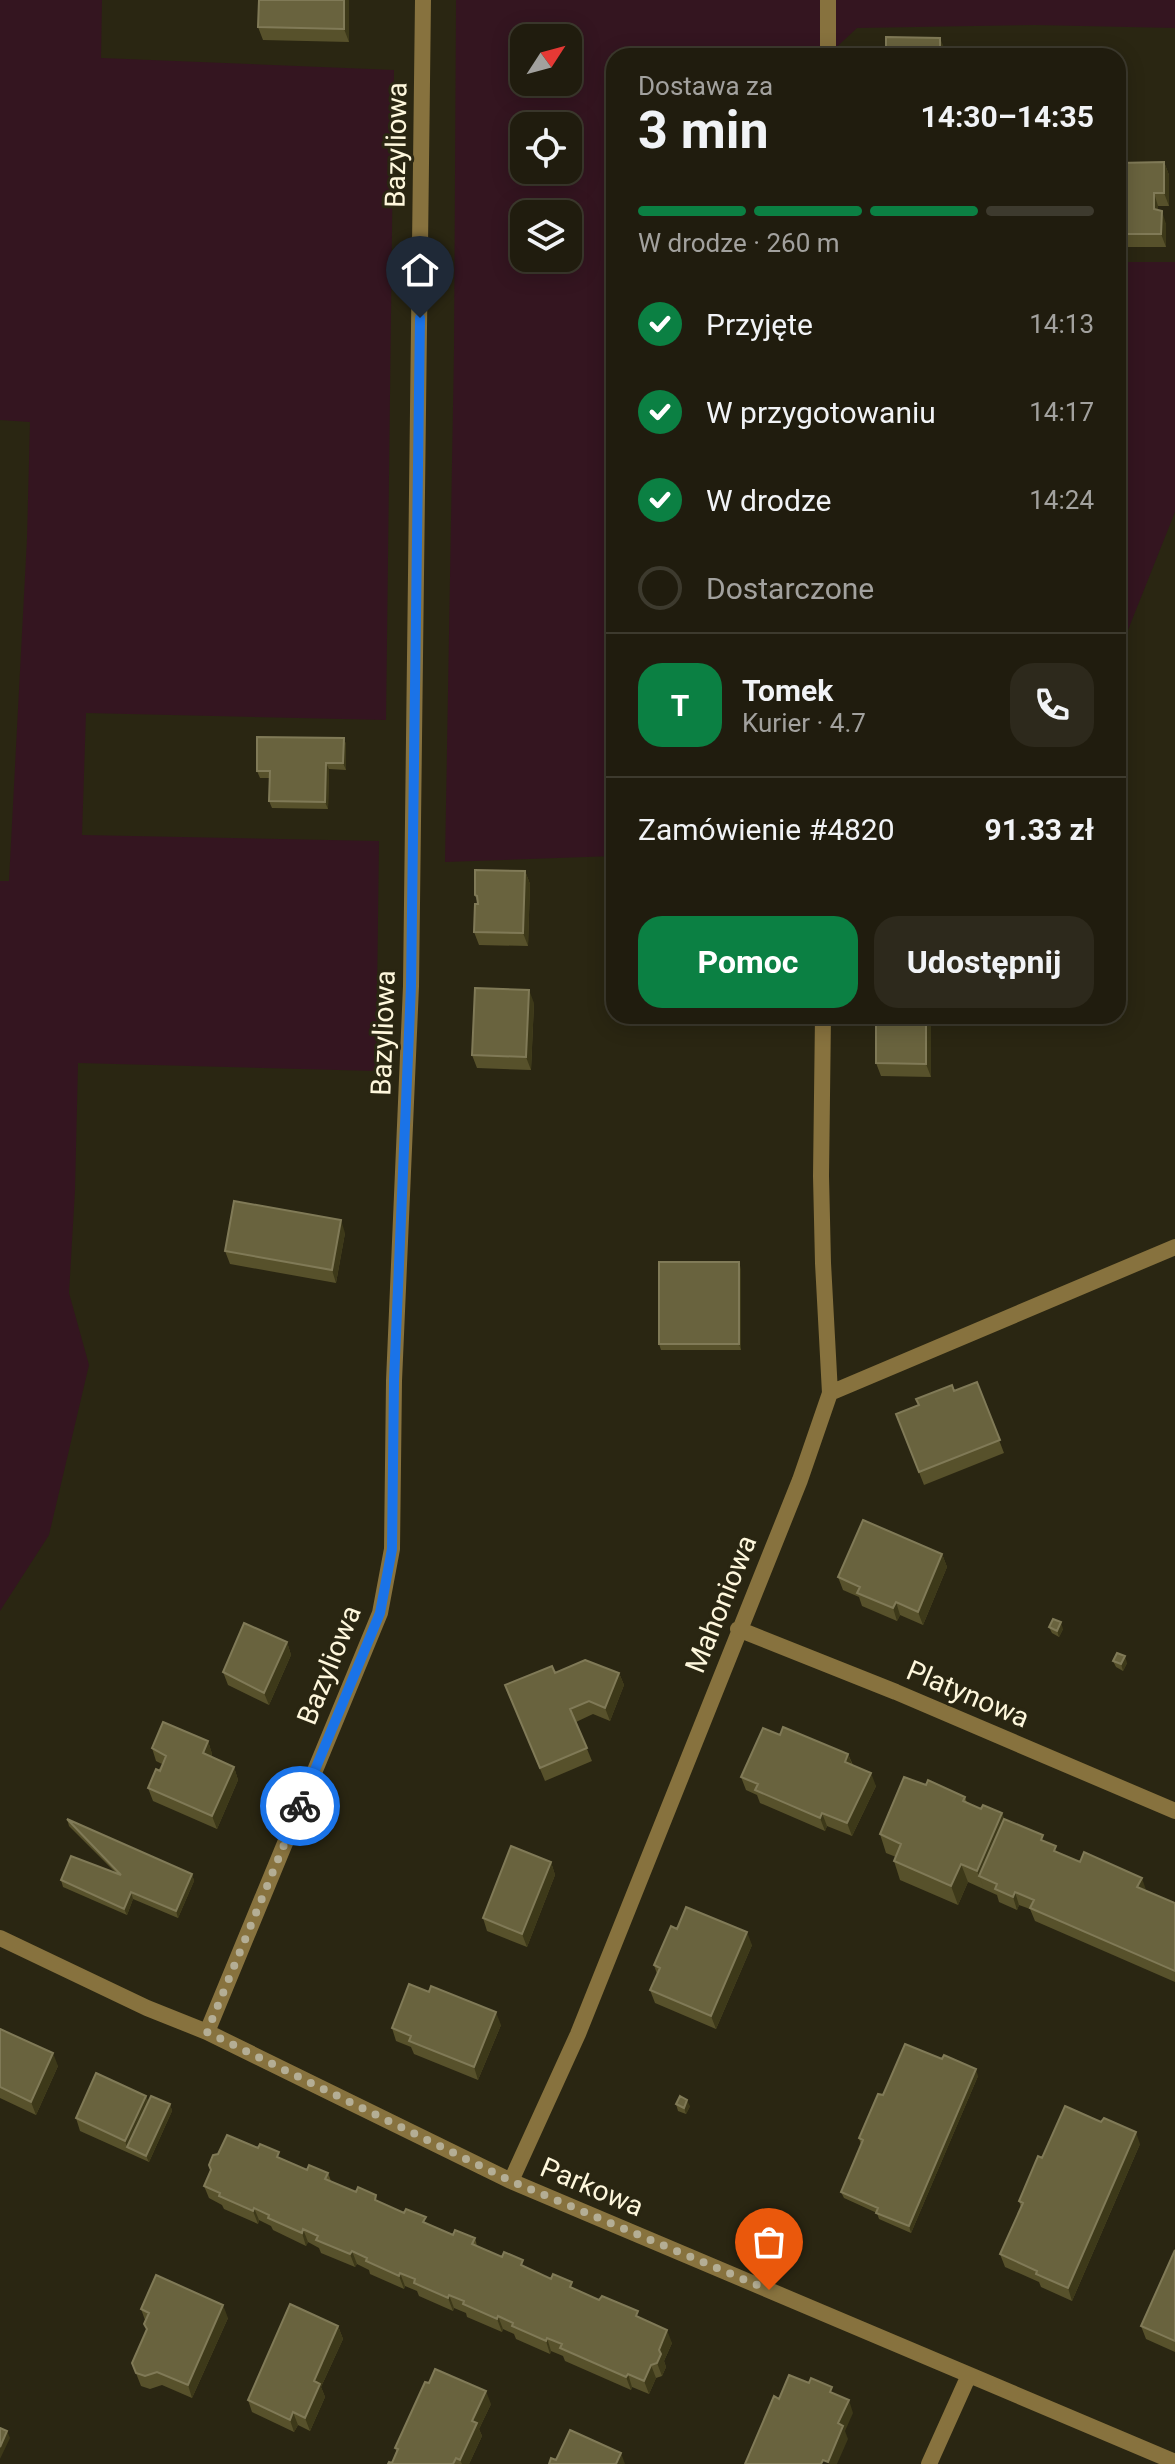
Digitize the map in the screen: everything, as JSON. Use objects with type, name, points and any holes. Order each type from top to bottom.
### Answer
[{"type":"street","name":"Bazyliowa","points":[[207,2032],[380,1613],[392,1549],[394,1381],[411,986],[423,0]]},
{"type":"street","points":[[828,0],[828,48]]},
{"type":"street","name":"Mahoniowa","points":[[511,2181],[578,2034],[800,1480],[830,1393],[821,1176],[823,1024]]},
{"type":"street","points":[[830,1393],[1175,1247]]},
{"type":"street","name":"Platynowa","points":[[738,1629],[896,1692],[1175,1811]]},
{"type":"street","name":"Parkowa","points":[[0,1938],[147,2008],[207,2032],[511,2181],[1175,2462]]},
{"type":"street","points":[[929,2464],[969,2375]]},
{"type":"shaded area","points":[[0,0],[102,0],[101,58],[394,70],[386,720],[86,713],[82,835],[379,841],[376,1071],[78,1063],[69,1293],[89,1365],[49,1535],[0,1611],[0,881],[9,881],[30,422],[0,420]]},
{"type":"shaded area","points":[[456,0],[1175,0],[1175,28],[1035,25],[857,28],[836,48],[606,48],[606,856],[445,862],[454,350]]},
{"type":"shaded area","points":[[1126,262],[1175,262],[1175,512],[1126,635]]},
{"type":"building","points":[[259,0],[344,0],[344,29],[258,27]]},
{"type":"building","points":[[886,37],[940,38],[940,48],[886,48]]},
{"type":"building","points":[[1164,162],[1164,193],[1154,193],[1154,209],[1162,211],[1161,234],[1126,234],[1126,163]]},
{"type":"building","points":[[257,737],[344,738],[343,763],[326,763],[325,802],[269,801],[270,771],[257,771]]},
{"type":"building","points":[[475,870],[525,871],[523,933],[474,932],[475,904],[478,904]]},
{"type":"building","points":[[475,988],[529,990],[526,1057],[472,1055]]},
{"type":"building","points":[[876,1024],[926,1024],[926,1064],[876,1063]]},
{"type":"building","points":[[234,1201],[341,1220],[332,1270],[225,1251]]},
{"type":"building","points":[[659,1262],[739,1262],[739,1344],[659,1344]]},
{"type":"building","points":[[977,1382],[1000,1440],[919,1472],[896,1414],[919,1405],[916,1399],[952,1385],[954,1391]]},
{"type":"building","points":[[863,1520],[942,1554],[918,1612],[896,1602],[893,1608],[857,1593],[860,1587],[838,1577]]},
{"type":"building","points":[[1053,1619],[1061,1622],[1057,1631],[1049,1627]]},
{"type":"building","points":[[244,1623],[287,1642],[264,1693],[223,1672]]},
{"type":"building","points":[[1117,1653],[1125,1656],[1121,1664],[1113,1661]]},
{"type":"building","points":[[585,1660],[619,1673],[605,1708],[589,1701],[570,1709],[587,1748],[540,1768],[505,1685],[552,1666],[555,1673]]},
{"type":"building","points":[[163,1722],[208,1741],[203,1753],[234,1767],[212,1816],[148,1788],[166,1756],[152,1748]]},
{"type":"building","points":[[783,1727],[848,1754],[845,1762],[871,1773],[847,1823],[822,1813],[820,1818],[755,1790],[758,1784],[741,1777],[763,1728],[780,1735]]},
{"type":"building","points":[[904,1777],[926,1785],[928,1780],[965,1797],[963,1801],[1002,1813],[977,1871],[961,1864],[951,1886],[894,1861],[901,1844],[880,1834]]},
{"type":"building","points":[[67,1819],[192,1874],[176,1911],[131,1892],[124,1909],[61,1880],[71,1856],[121,1875]]},
{"type":"building","points":[[1004,1819],[1043,1835],[1041,1840],[1056,1846],[1054,1851],[1080,1862],[1084,1852],[1142,1878],[1137,1887],[1175,1903],[1175,1971],[1030,1908],[1034,1900],[1015,1892],[1013,1897],[995,1889],[997,1884],[979,1876]]},
{"type":"building","points":[[511,1846],[551,1862],[522,1934],[483,1918]]},
{"type":"building","points":[[686,1907],[747,1932],[711,2016],[650,1990],[660,1968],[654,1965],[671,1926],[677,1929]]},
{"type":"building","points":[[409,1984],[429,1992],[431,1986],[496,2012],[474,2067],[409,2041],[411,2036],[392,2028]]},
{"type":"building","points":[[0,2029],[53,2053],[31,2102],[0,2087]]},
{"type":"building","points":[[905,2044],[942,2059],[944,2055],[976,2069],[909,2226],[876,2213],[878,2208],[841,2192],[878,2094],[883,2095]]},
{"type":"building","points":[[96,2073],[146,2096],[125,2141],[76,2118]]},
{"type":"building","points":[[151,2096],[170,2104],[146,2156],[127,2147]]},
{"type":"building","points":[[680,2096],[687,2100],[684,2108],[676,2104]]},
{"type":"building","points":[[1065,2106],[1101,2122],[1104,2118],[1136,2132],[1068,2288],[1000,2254],[1023,2203],[1019,2201],[1038,2156],[1042,2158]]},
{"type":"building","points":[[227,2135],[258,2148],[260,2144],[279,2152],[277,2157],[307,2170],[309,2165],[328,2173],[325,2179],[356,2192],[358,2187],[376,2195],[375,2200],[404,2213],[406,2209],[426,2217],[423,2222],[453,2235],[455,2230],[475,2238],[472,2244],[502,2257],[504,2252],[523,2260],[521,2265],[551,2279],[553,2274],[572,2282],[570,2287],[599,2300],[602,2296],[638,2311],[636,2316],[667,2330],[657,2363],[651,2365],[644,2381],[628,2374],[626,2377],[560,2348],[562,2344],[547,2338],[546,2341],[512,2326],[513,2323],[498,2316],[497,2319],[463,2304],[464,2301],[449,2295],[448,2298],[414,2283],[415,2279],[400,2273],[399,2276],[366,2261],[367,2258],[352,2251],[350,2254],[316,2240],[318,2236],[303,2229],[302,2233],[268,2218],[269,2215],[254,2208],[253,2211],[219,2196],[220,2193],[204,2186],[213,2155],[218,2154]]},
{"type":"building","points":[[1175,2250],[1175,2341],[1141,2326]]},
{"type":"building","points":[[156,2275],[223,2305],[188,2385],[157,2372],[145,2376],[136,2373],[132,2363],[147,2329],[144,2324],[149,2313],[141,2309]]},
{"type":"building","points":[[290,2304],[338,2326],[314,2381],[320,2384],[305,2418],[293,2412],[290,2420],[248,2400]]},
{"type":"building","points":[[435,2369],[486,2391],[472,2421],[477,2423],[460,2460],[456,2458],[453,2464],[388,2464],[392,2463],[398,2449],[395,2448],[425,2382],[429,2383]]},
{"type":"building","points":[[789,2375],[809,2383],[811,2378],[832,2387],[830,2392],[849,2400],[838,2423],[843,2426],[828,2462],[745,2464],[774,2396],[779,2399]]},
{"type":"building","points":[[0,2428],[7,2431],[0,2447]]},
{"type":"building","points":[[570,2430],[621,2453],[616,2464],[549,2464],[551,2458],[556,2460]]},
{"type":"way so far","points":[[300,1806],[207,2032],[511,2181],[769,2290]]},
{"type":"route","points":[[300,1806],[380,1613],[392,1549],[394,1381],[411,986],[420,318]]}]
